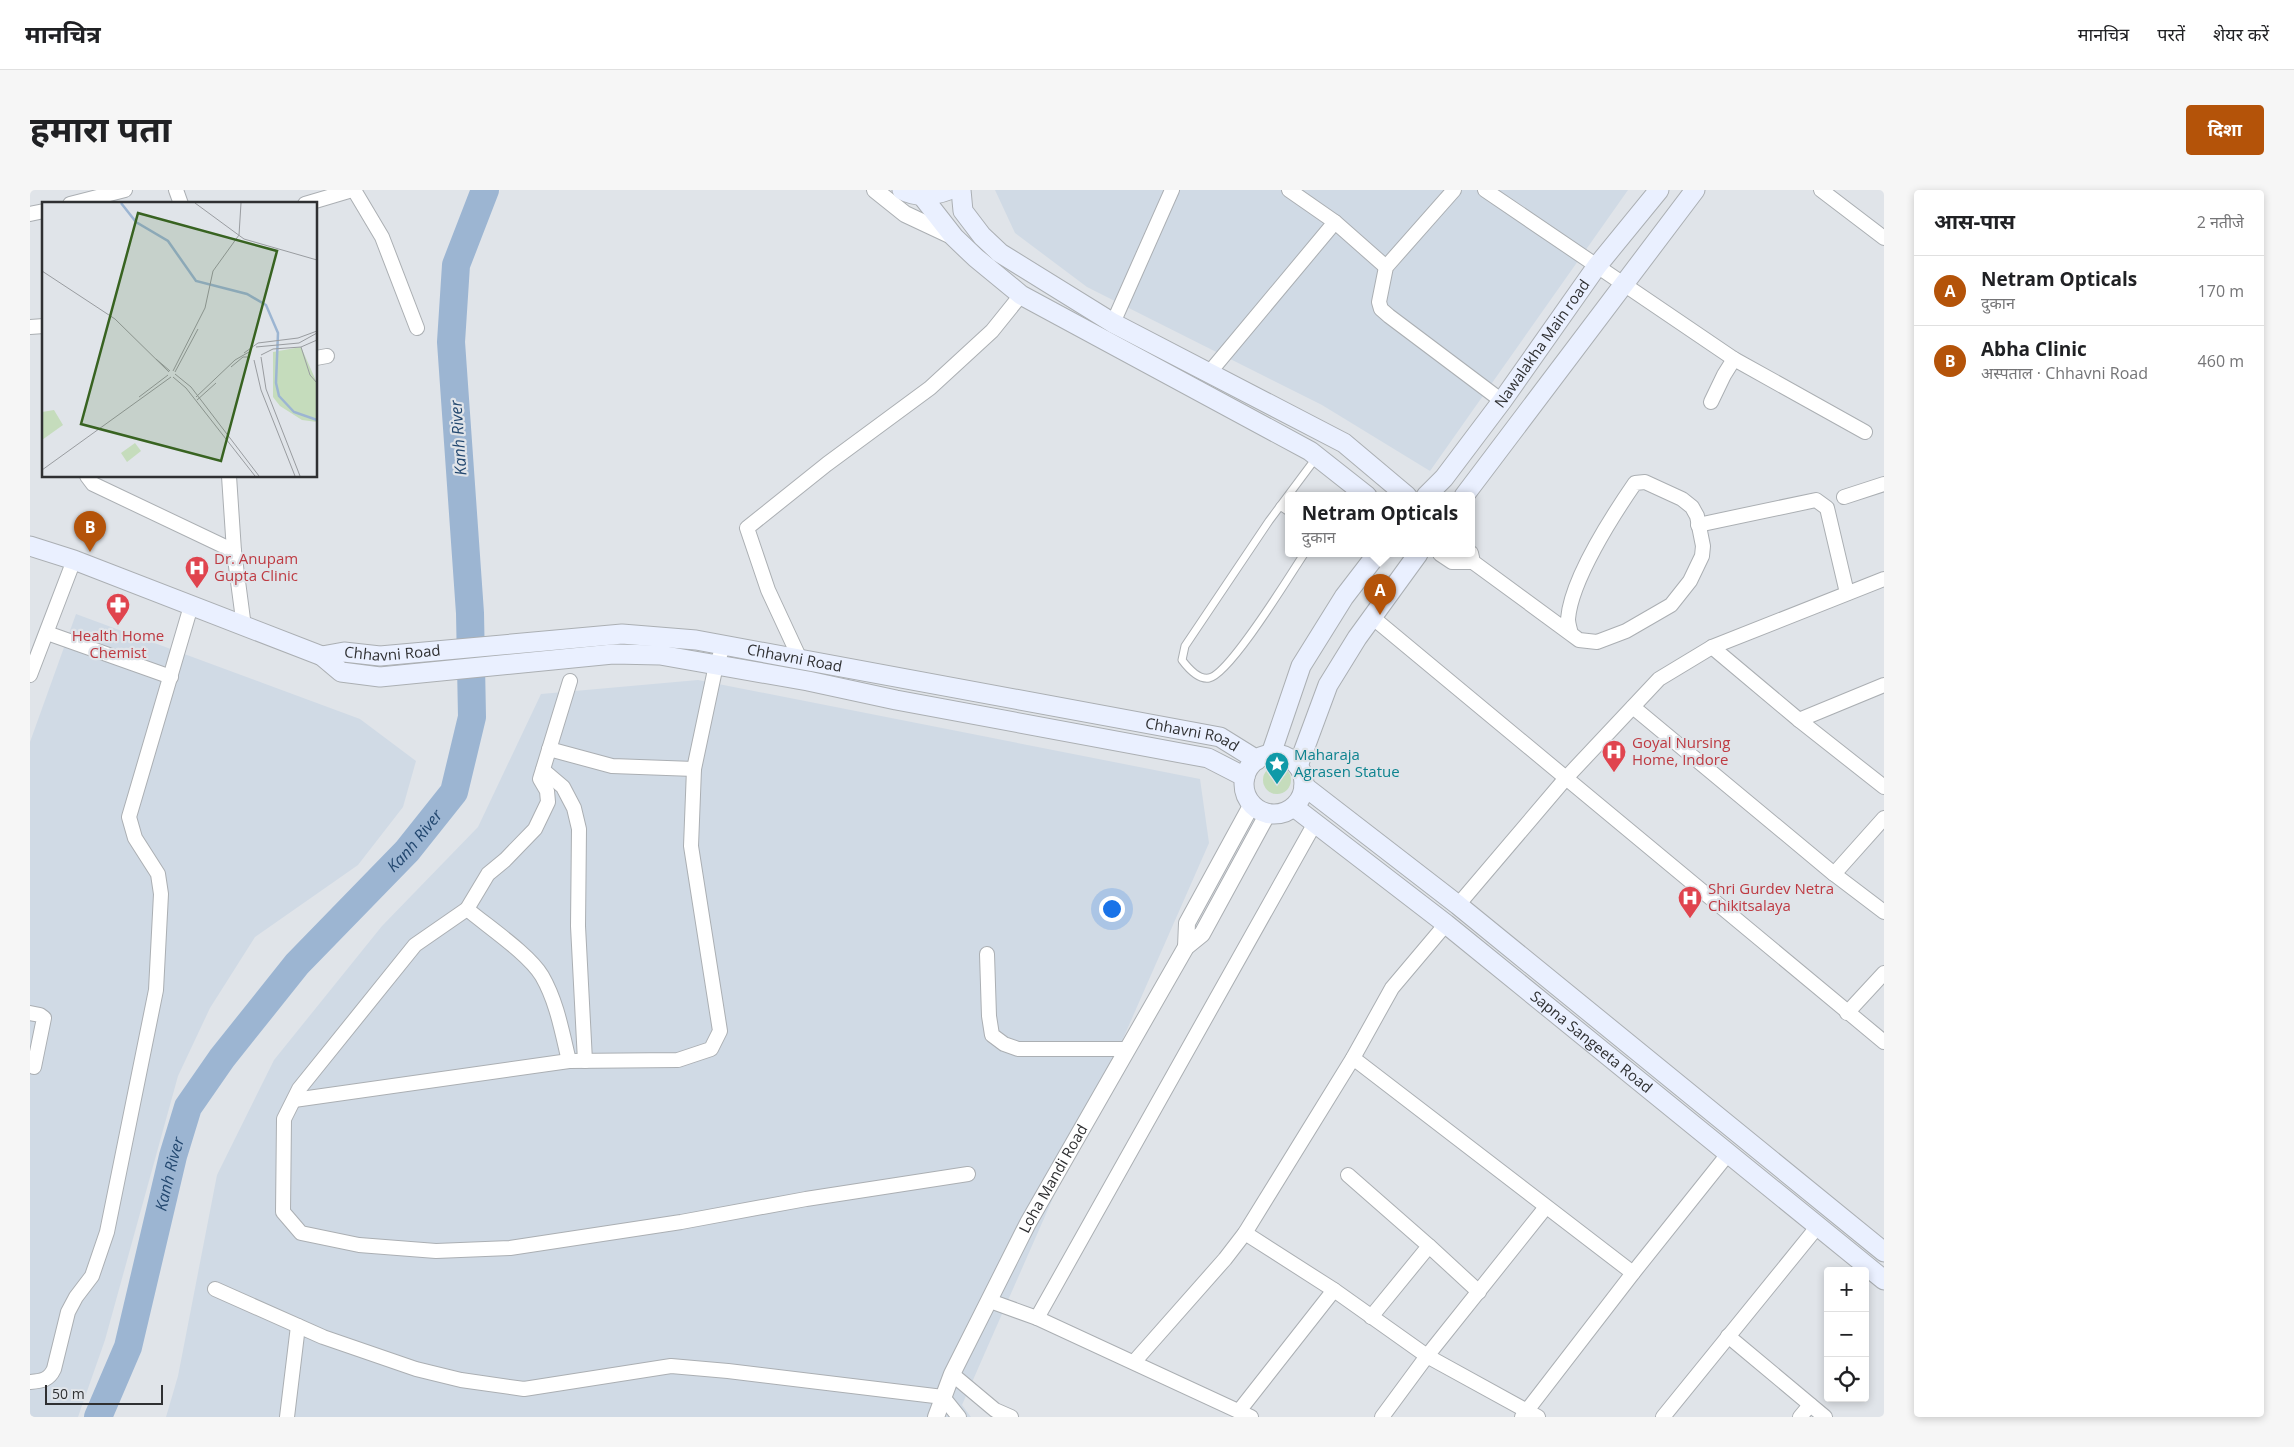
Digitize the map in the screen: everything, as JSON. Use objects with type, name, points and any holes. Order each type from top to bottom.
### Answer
[{"type":"main road","points":[[902,190],[922,196],[949,190]]},
{"type":"main road","points":[[961,190],[960,196],[963,211],[982,236],[1000,253],[1113,323],[1344,443],[1402,492]]},
{"type":"main road","name":"Nawalakha Main road","points":[[1430,492],[1444,478],[1502,401],[1597,266],[1658,190]]},
{"type":"main road","name":"Nawalakha Main road","points":[[1467,492],[1695,190]]},
{"type":"main road","points":[[922,196],[954,237],[976,258],[1021,294],[1317,456],[1361,492]]},
{"type":"main road","name":"Chhavni Road","points":[[30,546],[74,560],[322,656],[340,672],[380,677],[613,654],[660,654],[1208,758],[1245,777]]},
{"type":"main road","points":[[1264,757],[1301,666],[1344,597],[1376,557]]},
{"type":"main road","points":[[1298,766],[1328,686],[1356,638],[1416,557]]},
{"type":"main road","name":"Chhavni Road","points":[[322,656],[344,652],[380,656],[622,634],[724,644],[1220,737],[1264,757]]},
{"type":"main road","points":[[591,636],[593,656]]},
{"type":"main road","points":[[1282,755],[1298,766],[1303,775],[1303,794],[1294,807],[1283,813],[1268,813],[1258,810],[1252,804],[1244,787],[1245,777],[1251,766],[1264,757],[1282,755]]},
{"type":"main road","name":"Sapna Sangeeta Road","points":[[1304,786],[1458,905],[1882,1245]]},
{"type":"main road","name":"Sapna Sangeeta Road","points":[[1294,807],[1446,924],[1884,1280]]},
{"type":"street","points":[[92,201],[125,190]]},
{"type":"street","points":[[176,190],[180,202]]},
{"type":"street","points":[[312,202],[353,190],[382,237],[417,328]]},
{"type":"street","points":[[875,190],[905,214],[954,237]]},
{"type":"street","points":[[1113,323],[1172,190]]},
{"type":"street","points":[[1289,190],[1335,222],[1386,267]]},
{"type":"street","points":[[1454,190],[1386,267],[1379,302],[1381,309],[1502,401]]},
{"type":"street","points":[[1485,190],[1734,359],[1865,432]]},
{"type":"street","points":[[1821,190],[1884,238]]},
{"type":"street","points":[[1209,373],[1335,222]]},
{"type":"street","points":[[800,659],[768,590],[747,528],[827,464],[930,388],[992,331],[1021,294]]},
{"type":"street","points":[[1711,402],[1734,359]]},
{"type":"street","points":[[88,478],[93,484],[234,551]]},
{"type":"street","points":[[229,478],[234,551],[244,627]]},
{"type":"street","points":[[1444,557],[1452,562],[1472,557],[1571,634],[1579,640],[1597,642],[1626,631],[1671,606],[1690,581],[1702,556],[1703,546],[1697,516],[1692,507],[1682,499],[1645,482],[1635,483],[1582,573],[1572,598],[1568,621],[1571,634]]},
{"type":"street","points":[[1844,497],[1884,484]]},
{"type":"street","points":[[1698,525],[1816,500],[1823,503],[1827,508],[1847,593]]},
{"type":"street","points":[[30,675],[74,560]]},
{"type":"street","points":[[1458,905],[1566,778],[1659,679],[1712,647],[1884,579]]},
{"type":"street","points":[[30,1382],[51,1377],[68,1312],[76,1296],[92,1276],[107,1232],[150,1025],[156,990],[161,894],[158,874],[135,838],[129,817],[191,606]]},
{"type":"street","points":[[1372,617],[1884,1042]]},
{"type":"street","points":[[47,633],[171,677]]},
{"type":"street","points":[[294,1100],[569,1061],[678,1060],[711,1049],[720,1031],[691,846],[694,769],[716,665],[724,644]]},
{"type":"street","points":[[1712,647],[1799,720],[1884,787]]},
{"type":"street","points":[[570,681],[540,779],[547,791],[548,802],[535,829],[505,860],[488,874],[467,909],[415,945],[299,1089],[284,1120],[283,1212],[301,1233],[359,1245],[436,1251],[510,1248],[681,1222],[806,1198],[968,1174]]},
{"type":"street","points":[[1799,720],[1884,685]]},
{"type":"street","points":[[1633,708],[1834,874],[1884,912]]},
{"type":"street","points":[[549,749],[612,766],[694,769]]},
{"type":"street","points":[[543,770],[562,787],[574,808],[579,829],[578,926],[585,1061]]},
{"type":"street","points":[[1186,947],[1187,923],[1252,804]]},
{"type":"street","points":[[1186,947],[1202,934],[1268,813]]},
{"type":"street","points":[[1834,874],[1884,818]]},
{"type":"street","points":[[1037,1318],[1315,823]]},
{"type":"street","points":[[467,909],[541,974],[553,999],[569,1061]]},
{"type":"street","points":[[1134,1362],[1225,1259],[1245,1233],[1353,1058],[1392,988],[1446,924]]},
{"type":"street","name":"Loha Mandi Road","points":[[936,1417],[952,1374],[1028,1223],[1186,947]]},
{"type":"street","points":[[988,954],[989,1016],[992,1035],[1004,1044],[1018,1049],[1126,1049]]},
{"type":"street","points":[[1847,1013],[1884,973]]},
{"type":"street","points":[[30,1013],[44,1018],[34,1067]]},
{"type":"street","points":[[1353,1058],[1632,1273]]},
{"type":"street","points":[[1245,1233],[1334,1290],[1427,1356],[1529,1415],[1632,1273],[1728,1154]]},
{"type":"street","points":[[1348,1175],[1479,1292]]},
{"type":"street","points":[[1382,1417],[1427,1356],[1546,1207]]},
{"type":"street","points":[[1663,1417],[1818,1226]]},
{"type":"street","points":[[1371,1317],[1429,1246]]},
{"type":"street","points":[[215,1289],[323,1337],[416,1369],[462,1380],[524,1389],[671,1366],[737,1372],[942,1397],[959,1417]]},
{"type":"street","points":[[990,1301],[1037,1318],[1245,1414],[1334,1290]]},
{"type":"street","points":[[287,1417],[298,1326]]},
{"type":"street","points":[[1728,1336],[1825,1417]]},
{"type":"street","points":[[952,1374],[995,1410],[1011,1417]]},
{"type":"street","points":[[1800,1417],[1810,1405]]},
{"type":"lane","points":[[1290,492],[1317,456]]},
{"type":"lane","points":[[1285,499],[1186,646],[1182,660],[1188,667],[1200,676],[1208,679],[1218,674],[1238,652],[1302,557]]},
{"type":"lane","points":[[1280,506],[1285,509]]},
{"type":"shaded area","points":[[995,190],[1628,190],[1430,471],[1322,405],[1087,287],[1015,233]]},
{"type":"shaded area","points":[[76,614],[360,719],[416,761],[403,807],[358,865],[255,937],[210,1008],[178,1076],[105,1340],[78,1417],[30,1417],[30,742]]},
{"type":"shaded area","points":[[698,680],[1200,779],[1209,843],[962,1405],[971,1417],[166,1417],[178,1376],[217,1175],[274,1060],[382,926],[478,827],[541,694]]},
{"type":"green space","points":[[1277,766],[1287,770],[1291,780],[1287,790],[1277,794],[1267,790],[1263,780],[1267,770]]},
{"type":"waterway","name":"Kanh River","points":[[98,1417],[128,1347],[173,1156],[188,1107],[222,1058],[297,964],[407,851],[454,792],[472,717],[470,613],[451,342],[456,265],[485,190]]},
{"type":"place","name":"Abha Clinic","points":[[90,552]]},
{"type":"place","name":"Dr. Anupam Gupta Clinic","points":[[197,589]]},
{"type":"place","name":"Netram Opticals","points":[[1380,615]]},
{"type":"place","name":"Health Home Chemist","points":[[118,626]]},
{"type":"place","name":"Goyal Nursing Home, Indore","points":[[1614,773]]},
{"type":"place","name":"Maharaja Agrasen Statue","points":[[1277,785]]},
{"type":"place","name":"Shri Gurdev Netra Chikitsalaya","points":[[1690,919]]}]
